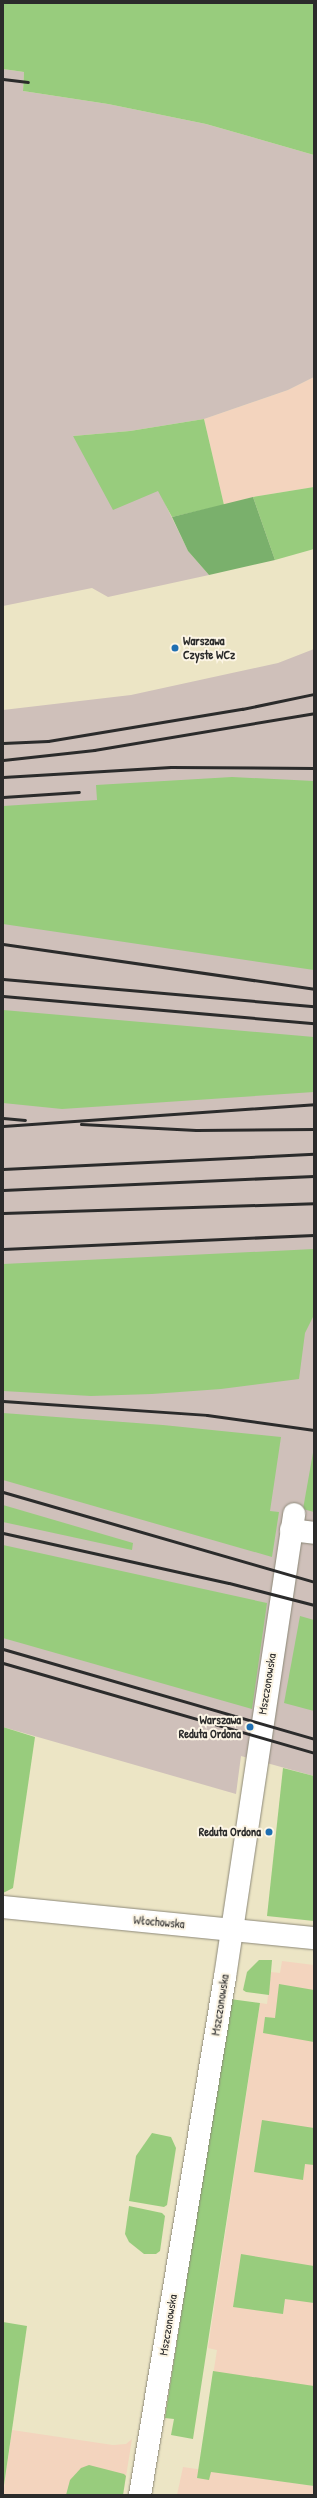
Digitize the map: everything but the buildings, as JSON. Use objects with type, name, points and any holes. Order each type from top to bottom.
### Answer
[{"type":"street","name":"Mszczonowska","points":[[140,2495],[232,1929],[292,1522],[314,1533]]},
{"type":"street","name":"Włochowska","points":[[3,1908],[314,1938]]},
{"type":"shaded area","points":[[3,69],[24,72],[23,91],[108,104],[206,124],[314,155],[314,377],[288,390],[204,419],[130,431],[73,436],[159,491],[188,551],[209,575],[108,597],[92,588],[3,606]]},
{"type":"shaded area","points":[[314,377],[314,487],[253,497],[224,505],[204,419],[288,390]]},
{"type":"shaded area","points":[[314,649],[314,1776],[241,1756],[236,1794],[3,1727],[3,710],[131,695],[278,663]]},
{"type":"shaded area","points":[[282,1961],[314,1965],[314,2403],[211,2388],[217,2350],[208,2348],[260,2003],[267,2004],[271,1972],[280,1973]]},
{"type":"shaded area","points":[[12,2430],[113,2445],[126,2444],[132,2439],[123,2495],[3,2495]]},
{"type":"shaded area","points":[[183,2467],[314,2486],[314,2495],[177,2495]]},
{"type":"green space","points":[[3,3],[314,3],[314,155],[206,124],[108,104],[23,91],[24,72],[3,69]]},
{"type":"green space","points":[[204,419],[224,505],[172,517],[158,491],[113,510],[73,436],[130,431]]},
{"type":"green space","points":[[314,487],[314,549],[275,560],[253,497]]},
{"type":"green space","points":[[253,497],[275,560],[209,575],[188,551],[172,517]]},
{"type":"green space","points":[[232,777],[314,781],[314,970],[3,924],[3,806],[97,800],[96,785]]},
{"type":"green space","points":[[3,1010],[314,1037],[314,1092],[62,1109],[3,1103]]},
{"type":"green space","points":[[314,1249],[314,1315],[305,1333],[299,1379],[221,1389],[152,1394],[91,1396],[3,1391],[3,1264]]},
{"type":"green space","points":[[3,1413],[163,1425],[281,1437],[270,1511],[279,1512],[272,1557],[3,1480]]},
{"type":"green space","points":[[314,1447],[314,1512],[303,1509]]},
{"type":"green space","points":[[3,1505],[133,1543],[132,1550],[3,1522]]},
{"type":"green space","points":[[3,1545],[267,1603],[252,1709],[3,1638]]},
{"type":"green space","points":[[300,1616],[314,1620],[314,1711],[284,1703]]},
{"type":"green space","points":[[3,1727],[35,1737],[13,1888],[3,1893]]},
{"type":"green space","points":[[283,1768],[314,1776],[314,1921],[267,1916]]},
{"type":"green space","points":[[259,1960],[272,1960],[269,1995],[246,1992],[243,1990],[247,1972]]},
{"type":"green space","points":[[279,1984],[314,1990],[314,2042],[263,2033],[265,2017],[275,2018]]},
{"type":"green space","points":[[230,1999],[260,2003],[193,2439],[171,2435],[174,2419],[165,2418]]},
{"type":"green space","points":[[262,2120],[314,2128],[314,2165],[305,2164],[303,2180],[254,2172]]},
{"type":"green space","points":[[152,2133],[171,2137],[176,2148],[167,2205],[164,2207],[129,2201],[136,2156]]},
{"type":"green space","points":[[129,2206],[162,2213],[165,2216],[160,2251],[156,2254],[144,2254],[129,2242],[125,2234]]},
{"type":"green space","points":[[241,2254],[314,2266],[314,2303],[285,2299],[283,2314],[233,2307]]},
{"type":"green space","points":[[3,2322],[27,2326],[3,2492]]},
{"type":"green space","points":[[213,2371],[314,2386],[314,2486],[211,2472],[209,2480],[197,2478]]},
{"type":"green space","points":[[89,2465],[124,2474],[126,2476],[123,2495],[66,2495],[70,2480],[81,2468]]},
{"type":"railway","points":[[3,79],[28,82]]},
{"type":"railway","points":[[3,743],[48,741],[242,709],[314,694]]},
{"type":"railway","points":[[3,760],[94,750],[314,713]]},
{"type":"railway","points":[[3,777],[171,767],[314,768]]},
{"type":"railway","points":[[3,797],[79,792]]},
{"type":"railway","points":[[3,944],[314,989]]},
{"type":"railway","points":[[3,979],[314,1006]]},
{"type":"railway","points":[[3,996],[314,1023]]},
{"type":"railway","points":[[3,1126],[314,1104]]},
{"type":"railway","points":[[3,1118],[25,1120]]},
{"type":"railway","points":[[81,1124],[196,1130],[314,1129]]},
{"type":"railway","points":[[3,1169],[314,1154]]},
{"type":"railway","points":[[3,1190],[314,1176]]},
{"type":"railway","points":[[3,1213],[314,1203]]},
{"type":"railway","points":[[3,1249],[314,1235]]},
{"type":"railway","points":[[3,1401],[207,1415],[314,1430]]},
{"type":"railway","points":[[3,1492],[314,1582]]},
{"type":"railway","points":[[3,1533],[229,1583],[314,1605]]},
{"type":"railway","points":[[3,1649],[314,1739]]},
{"type":"railway","points":[[3,1663],[314,1753]]},
{"type":"place","name":"Warszawa Czyste WCz","points":[[175,648]]},
{"type":"place","name":"Warszawa Reduta Ordona","points":[[250,1727]]},
{"type":"place","name":"Reduta Ordona","points":[[269,1832]]}]
